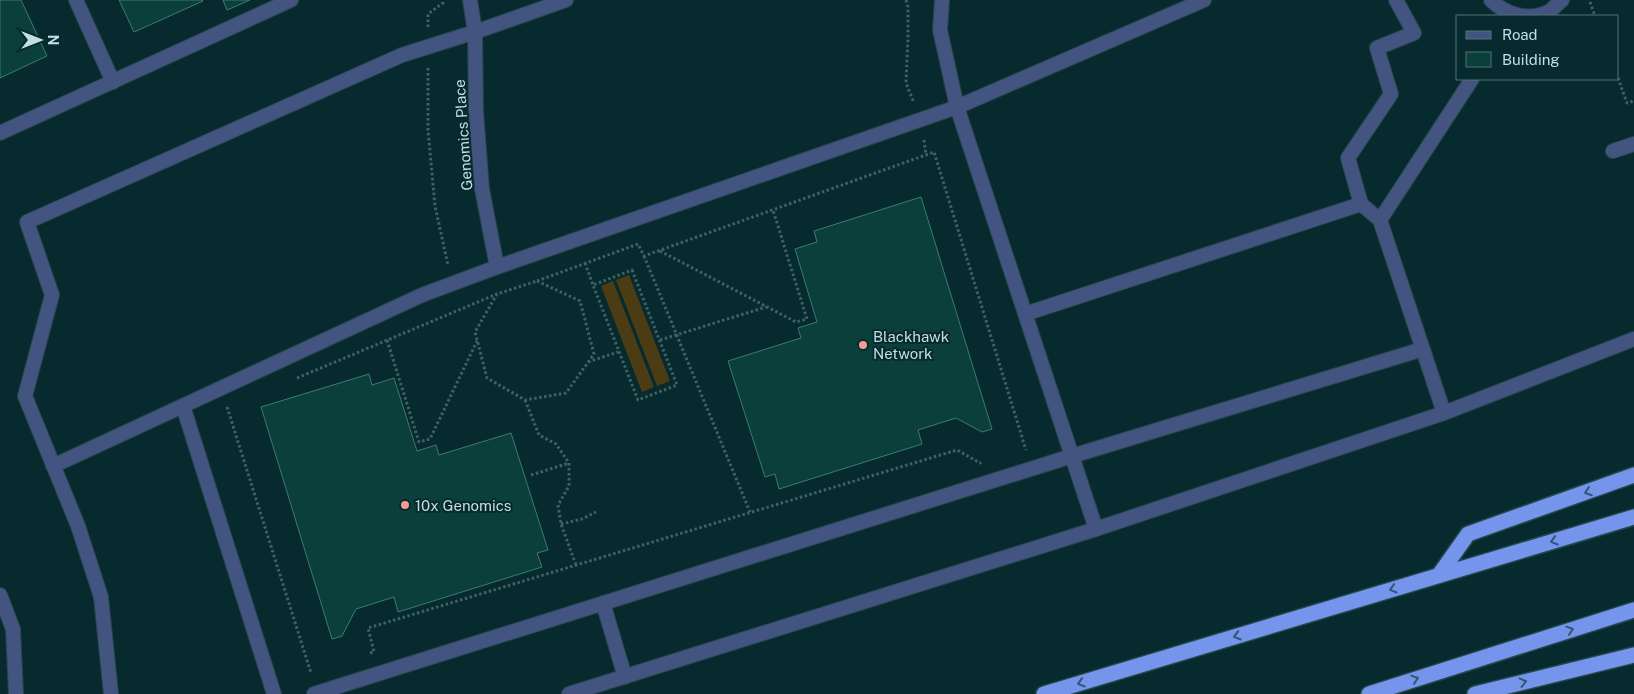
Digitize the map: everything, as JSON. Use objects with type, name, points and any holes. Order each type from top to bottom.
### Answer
[{"type":"highway","points":[[1440,575],[1468,534],[1634,476]]},
{"type":"highway","points":[[1044,694],[1634,517]]},
{"type":"highway","points":[[1369,694],[1634,610]]},
{"type":"highway","points":[[1476,694],[1634,655]]},
{"type":"street","points":[[76,0],[113,82]]},
{"type":"street","points":[[0,133],[291,0]]},
{"type":"street","name":"Genomics Place","points":[[470,0],[475,32],[476,111],[482,188],[498,268]]},
{"type":"street","points":[[111,694],[101,597],[78,526],[25,396],[52,295],[27,222],[393,59],[566,0]]},
{"type":"street","points":[[942,0],[940,30],[957,107],[1096,529]]},
{"type":"street","points":[[53,466],[422,295],[957,107],[1204,0]]},
{"type":"street","points":[[1396,0],[1414,33],[1377,48],[1391,94],[1348,158],[1360,204],[1380,220],[1444,413]]},
{"type":"street","points":[[1491,0],[1506,14]]},
{"type":"street","points":[[1537,15],[1550,10],[1562,0]]},
{"type":"street","points":[[1380,220],[1471,80]]},
{"type":"street","points":[[1613,151],[1634,144]]},
{"type":"street","points":[[1025,314],[1360,204]]},
{"type":"street","points":[[569,694],[1096,529],[1444,413],[1634,338]]},
{"type":"street","points":[[314,694],[1072,456],[1423,349]]},
{"type":"street","points":[[183,406],[274,694]]},
{"type":"street","points":[[0,595],[13,629],[16,694]]},
{"type":"street","points":[[603,604],[625,676]]},
{"type":"path","points":[[442,0],[443,3],[428,14],[428,130],[435,206],[460,310]]},
{"type":"path","points":[[906,0],[908,7],[906,83],[920,120],[926,155]]},
{"type":"path","points":[[1590,2],[1595,15]]},
{"type":"path","points":[[1619,80],[1627,103],[1634,101]]},
{"type":"path","points":[[644,256],[934,152],[1027,450],[1018,452]]},
{"type":"path","points":[[659,251],[796,322],[807,319],[773,210]]},
{"type":"path","points":[[289,381],[497,294],[638,244],[750,512]]},
{"type":"path","points":[[585,263],[593,285],[618,352],[638,400],[677,385],[632,270],[593,285]]},
{"type":"path","points":[[525,400],[566,392],[594,354],[580,301],[537,280]]},
{"type":"path","points":[[497,294],[475,332],[488,378],[525,400],[539,435],[556,444],[569,463],[570,486],[558,504],[561,524],[576,565]]},
{"type":"path","points":[[660,340],[766,307]]},
{"type":"path","points":[[387,340],[419,442],[430,439],[478,340]]},
{"type":"path","points":[[587,362],[618,352]]},
{"type":"path","points":[[235,404],[226,407],[235,436],[311,673],[320,670]]},
{"type":"path","points":[[365,655],[374,652],[368,628],[957,450],[980,463],[989,460]]},
{"type":"path","points":[[531,475],[569,463]]},
{"type":"path","points":[[561,524],[582,519],[596,512]]},
{"type":"shaded area","points":[[629,275],[670,381],[657,386],[616,280]]},
{"type":"shaded area","points":[[613,281],[654,387],[642,392],[601,286]]},
{"type":"building","points":[[0,0],[21,0],[47,56],[0,78]]},
{"type":"building","points":[[119,0],[202,0],[203,1],[134,32]]},
{"type":"building","points":[[223,0],[250,0],[227,10]]},
{"type":"building","points":[[921,197],[992,429],[982,432],[956,418],[918,430],[922,444],[779,489],[775,474],[765,477],[728,361],[801,338],[798,328],[817,322],[795,249],[817,242],[814,231]]},
{"type":"building","points":[[369,374],[372,385],[394,378],[417,451],[436,445],[439,455],[511,433],[548,550],[537,553],[542,567],[398,612],[394,597],[356,609],[342,636],[332,639],[261,407]]},
{"type":"place","name":"Blackhawk Network","points":[[863,345]]},
{"type":"place","name":"10x Genomics","points":[[405,505]]}]
